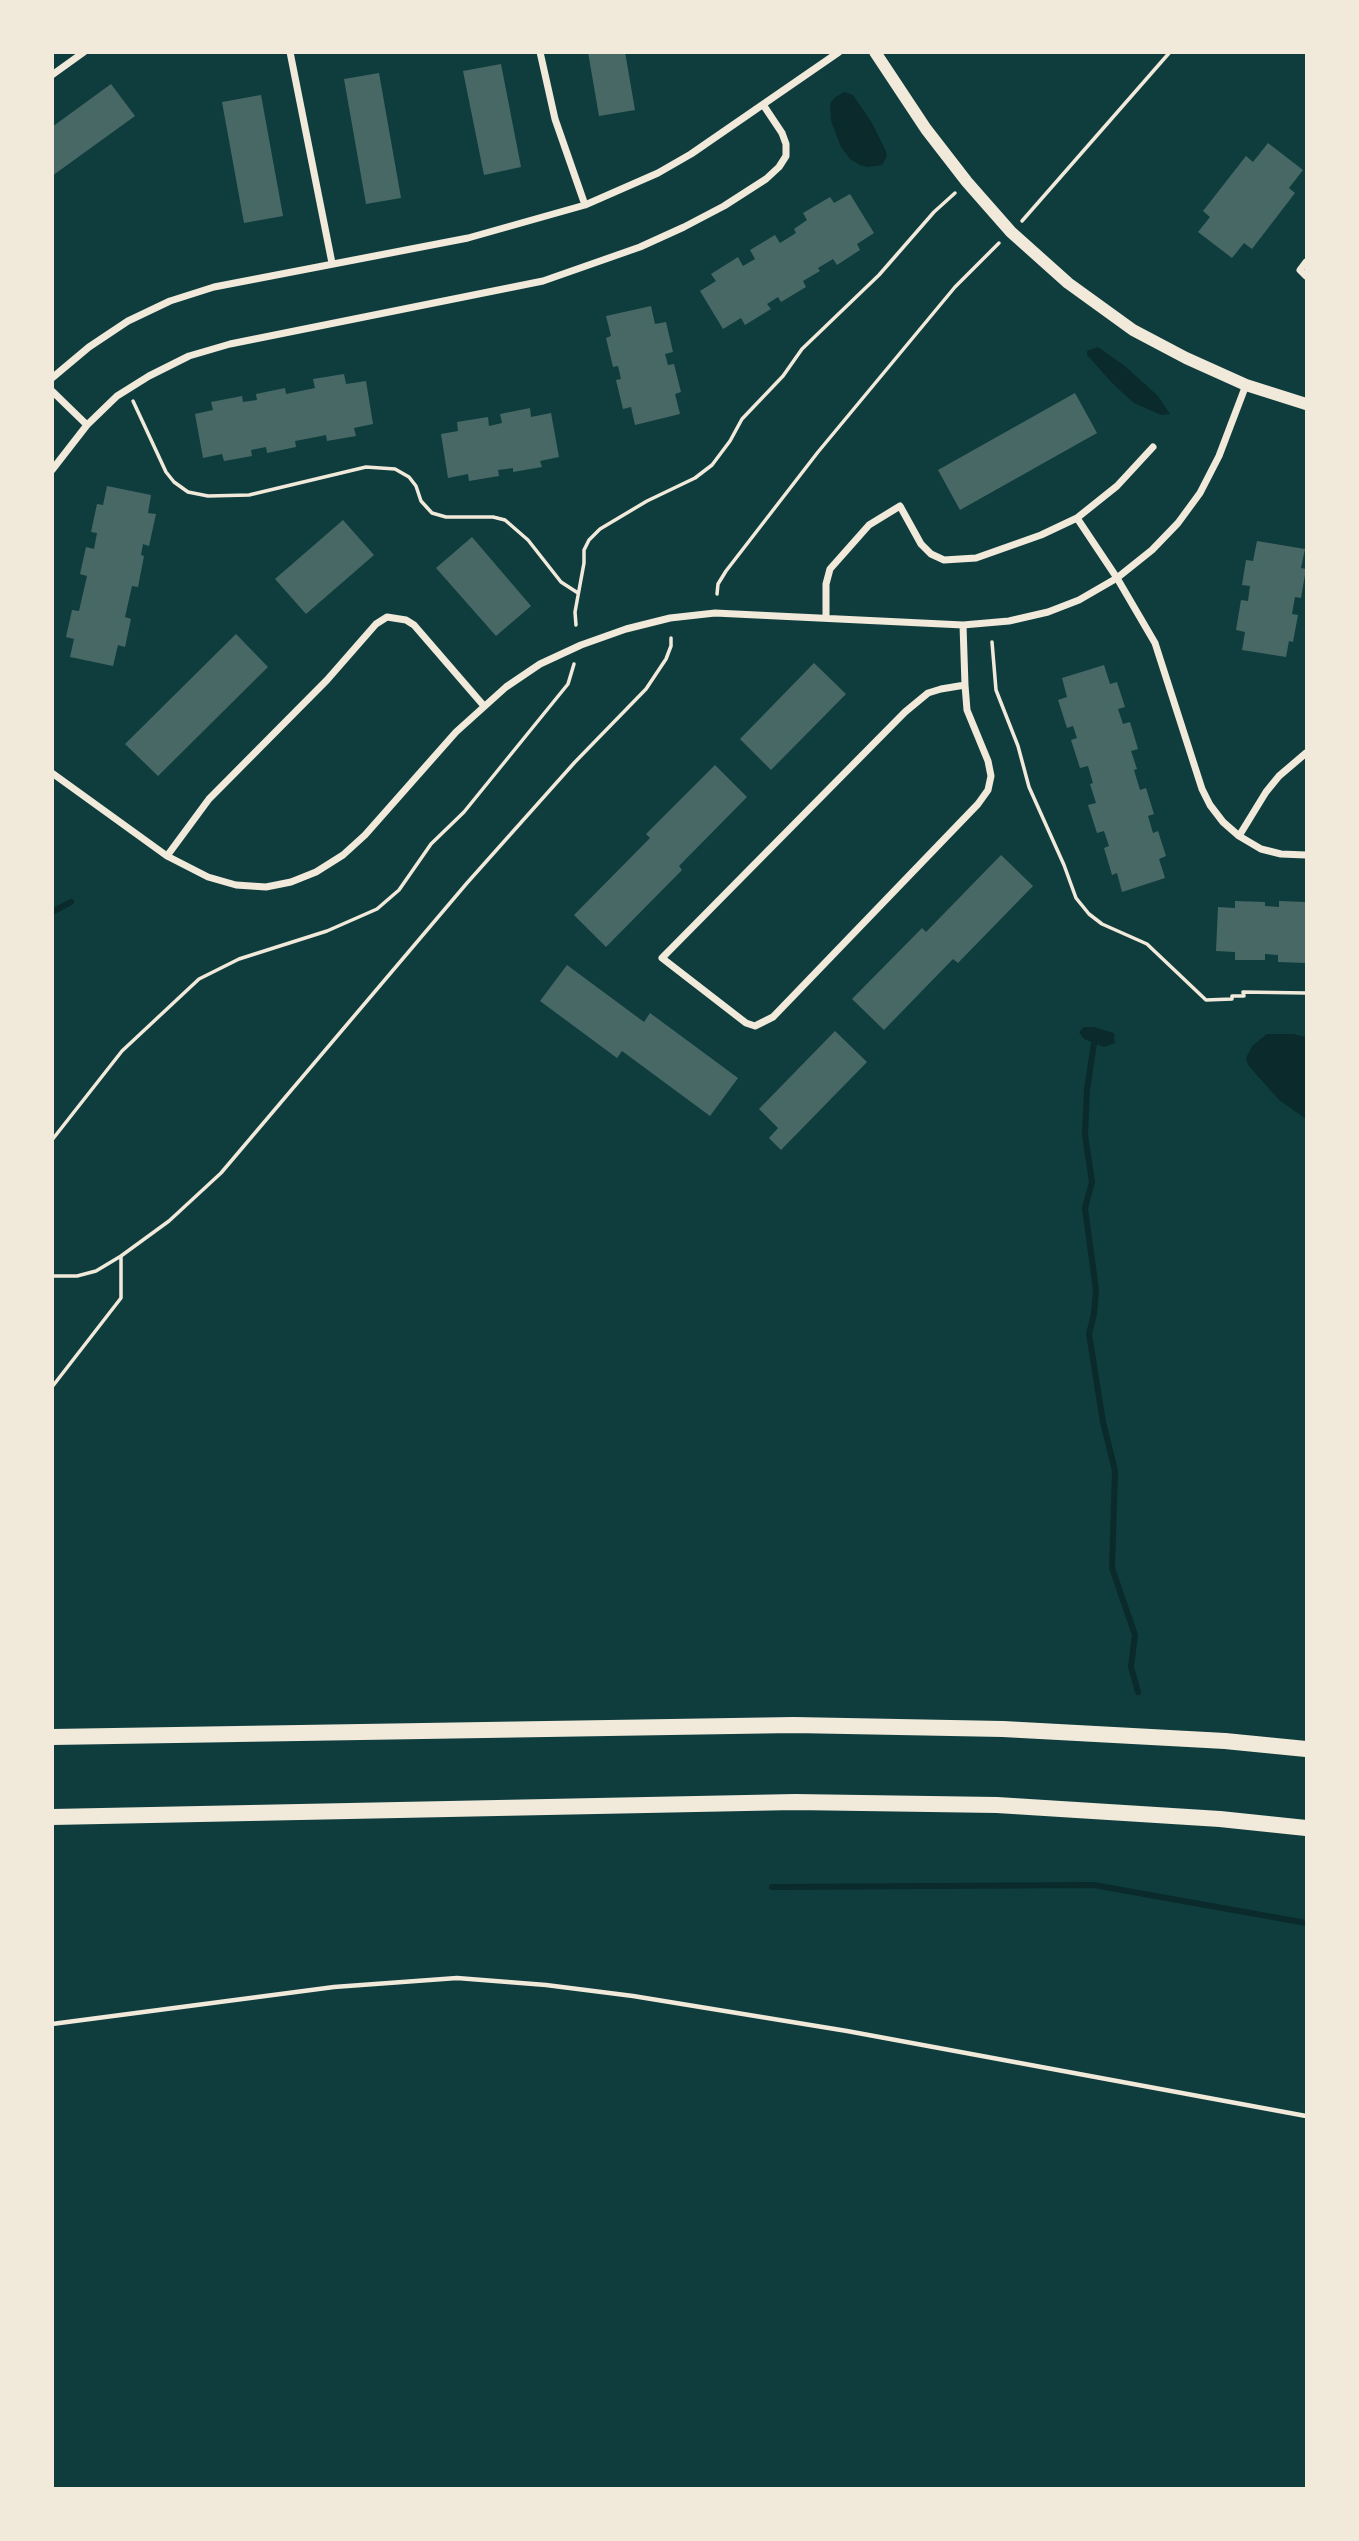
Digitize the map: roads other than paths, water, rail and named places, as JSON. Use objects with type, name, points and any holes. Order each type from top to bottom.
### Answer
[{"type":"highway","points":[[52,1737],[794,1725],[1003,1729],[1225,1741],[1307,1749]]},
{"type":"highway","points":[[52,1817],[795,1802],[997,1805],[1220,1819],[1307,1828]]},
{"type":"main road","points":[[875,52],[926,129],[967,182],[1011,232],[1068,283],[1133,330],[1186,358],[1246,385],[1307,404]]},
{"type":"street","points":[[52,75],[84,52]]},
{"type":"street","points":[[290,52],[332,264]]},
{"type":"street","points":[[540,52],[555,119],[585,205]]},
{"type":"street","points":[[52,378],[89,347],[128,321],[170,300],[215,287],[480,235],[585,205],[658,173],[764,106],[839,52]]},
{"type":"street","points":[[52,470],[87,425],[117,396],[189,356],[230,344],[543,281],[640,247],[724,206],[766,179],[786,156],[782,133],[764,106]]},
{"type":"street","points":[[1307,262],[1300,270],[1307,276]]},
{"type":"street","points":[[52,773],[167,856],[208,877],[236,885],[266,887],[290,883],[316,872],[343,855],[365,835],[456,732],[506,687],[540,664],[580,645],[626,629],[670,618],[715,614],[963,625],[1009,621],[1048,612],[1079,600],[1117,578],[1152,550],[1178,523],[1200,493],[1219,456],[1246,385]]},
{"type":"street","points":[[52,391],[87,425]]},
{"type":"street","points":[[826,617],[826,584],[830,569],[869,525],[900,506],[921,544],[931,554],[944,560],[976,558],[1041,535],[1077,518],[1117,486],[1153,447]]},
{"type":"street","points":[[1077,518],[1117,578],[1154,643],[1202,789],[1210,805],[1223,822],[1239,836],[1261,849],[1281,854],[1307,855]]},
{"type":"street","points":[[167,856],[209,799],[327,680],[376,624],[387,617],[406,620],[414,625],[484,706]]},
{"type":"street","points":[[963,625],[967,710],[988,761],[991,776],[988,790],[978,804],[764,1023],[755,1026],[746,1023],[662,958],[905,712],[928,693],[965,685]]},
{"type":"street","points":[[1239,836],[1279,776],[1307,753]]},
{"type":"lane","points":[[52,2024],[334,1987],[457,1978],[546,1985],[646,1998],[847,2031],[1307,2116]]},
{"type":"water","points":[[844,92],[853,95],[872,123],[887,156],[882,165],[860,165],[850,159],[841,147],[831,121],[830,104]]},
{"type":"water","points":[[1098,347],[1126,367],[1158,396],[1170,414],[1161,415],[1134,403],[1113,384],[1087,355],[1087,351]]},
{"type":"water","points":[[1084,1027],[1114,1033],[1115,1043],[1104,1047],[1084,1039],[1079,1032]]},
{"type":"water","points":[[1267,1034],[1306,1037],[1306,1119],[1279,1100],[1248,1065],[1246,1058],[1252,1046]]},
{"type":"waterway","points":[[52,912],[71,902]]},
{"type":"waterway","points":[[1094,1043],[1087,1090],[1085,1135],[1092,1182],[1085,1208],[1096,1290],[1089,1334],[1103,1422],[1115,1471],[1112,1568],[1135,1635],[1131,1667],[1138,1692]]},
{"type":"waterway","points":[[772,1887],[1094,1885],[1306,1923]]}]
